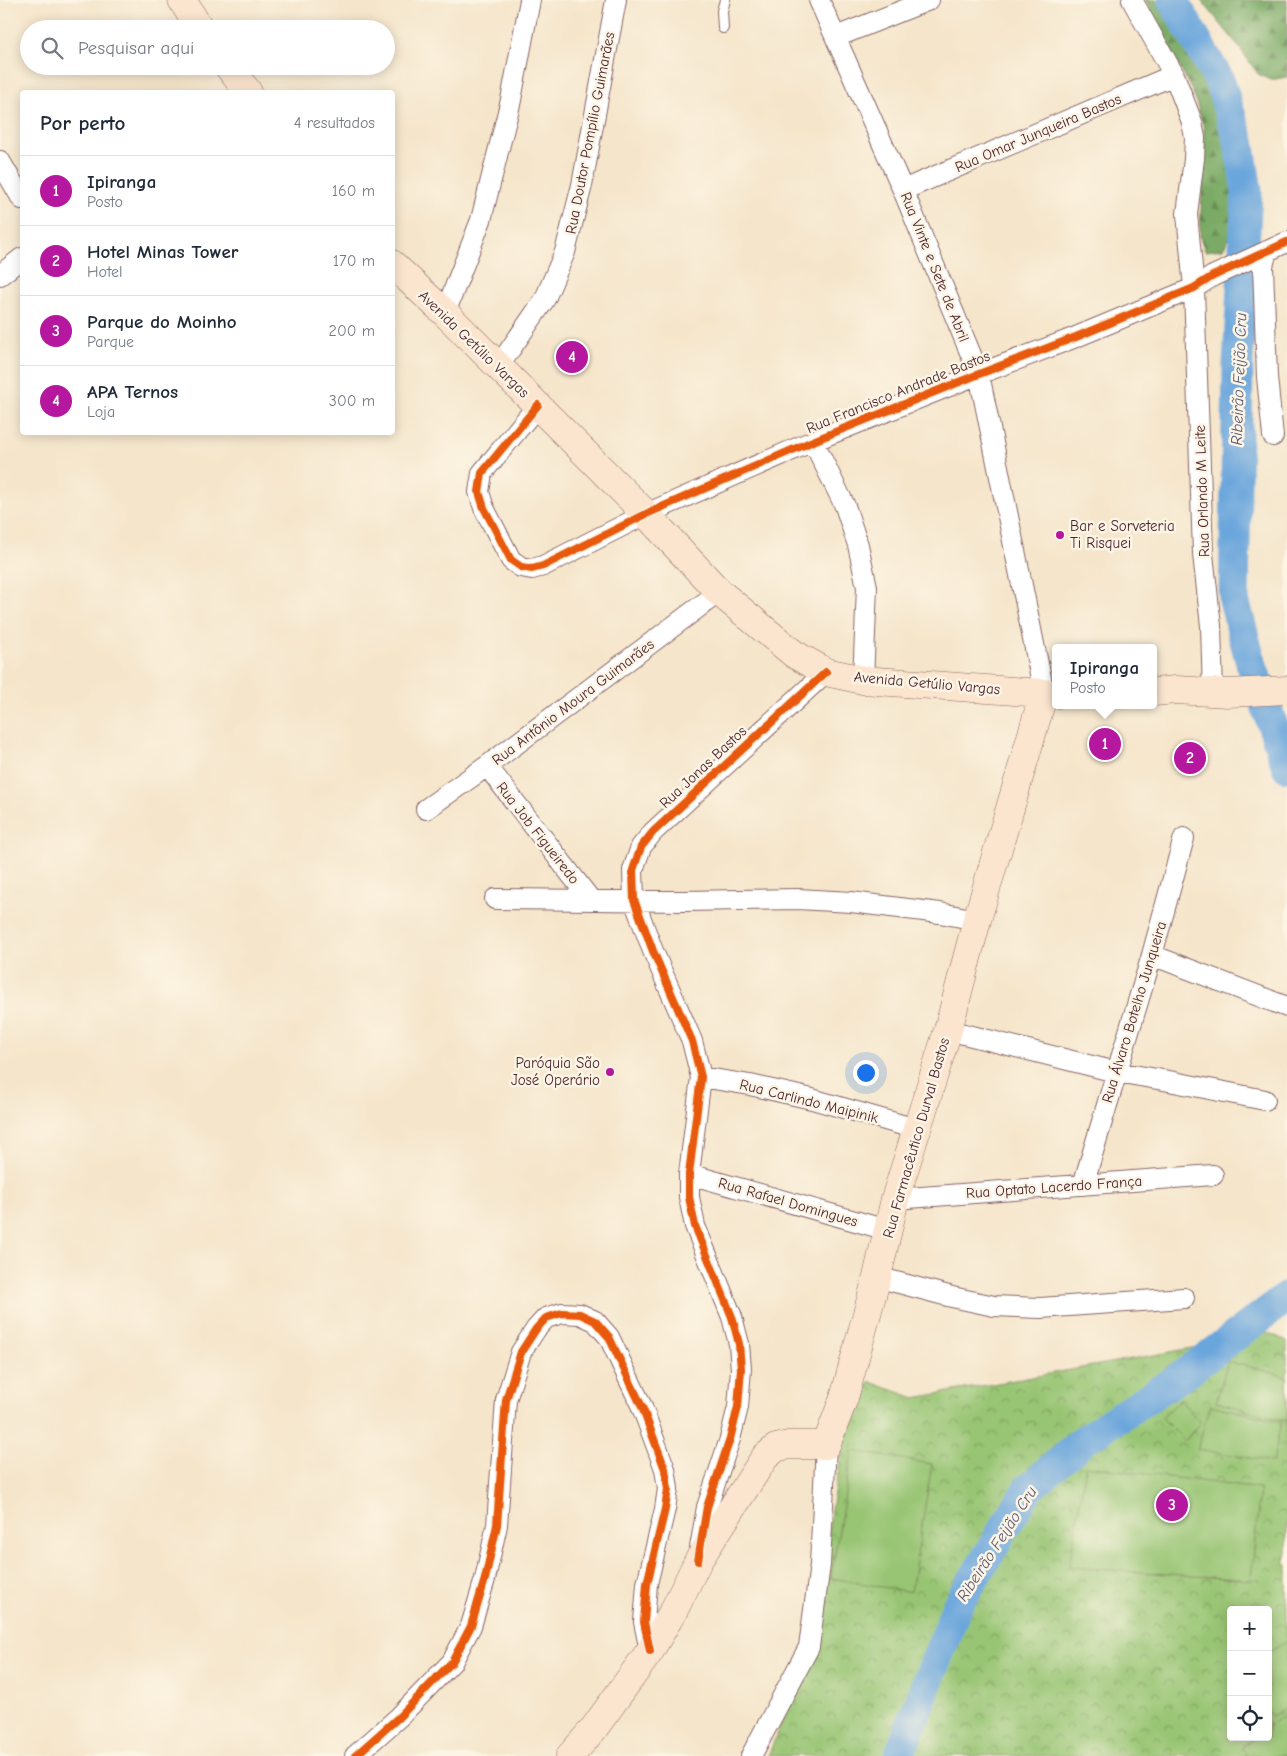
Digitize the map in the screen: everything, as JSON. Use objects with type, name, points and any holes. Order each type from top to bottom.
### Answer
[{"type":"main road","points":[[182,0],[194,20]]},
{"type":"main road","points":[[235,75],[246,90]]},
{"type":"main road","name":"Avenida Getúlio Vargas","points":[[395,267],[445,313],[646,514],[718,592],[794,654],[826,672],[863,680],[1050,694]]},
{"type":"main road","points":[[1157,692],[1176,690],[1221,693],[1287,690]]},
{"type":"main road","name":"Rua Farmacêutico Durval Bastos","points":[[826,1445],[844,1398],[878,1277],[895,1199],[948,1030],[977,920],[1050,694]]},
{"type":"main road","points":[[570,1756],[592,1731],[650,1651],[675,1608],[698,1561],[765,1457],[776,1448],[788,1445],[826,1445]]},
{"type":"street","points":[[445,313],[481,220],[510,100],[530,0]]},
{"type":"street","name":"Rua Doutor Pompílio Guimarães","points":[[498,367],[545,298],[565,252],[582,185],[616,0]]},
{"type":"street","name":"Rua Vinte e Sete de Abril","points":[[819,0],[903,190],[979,374],[1050,694]]},
{"type":"street","points":[[836,37],[929,0]]},
{"type":"street","name":"Rua Orlando M Leite","points":[[1132,0],[1174,75],[1192,122],[1195,138],[1187,214],[1194,288],[1203,554],[1221,693]]},
{"type":"street","name":"Rua Omar Junqueira Bastos","points":[[903,190],[1174,75]]},
{"type":"street","points":[[0,162],[20,196]]},
{"type":"street","name":"Rua Francisco Andrade Bastos","points":[[538,406],[482,473],[480,482],[479,492],[484,508],[511,560],[521,568],[542,566],[646,514],[813,441],[1194,288],[1214,276],[1287,242]]},
{"type":"street","points":[[1261,253],[1267,377],[1273,436]]},
{"type":"street","points":[[0,275],[20,260]]},
{"type":"street","points":[[813,441],[845,506],[858,545],[867,588],[863,680]]},
{"type":"street","name":"Rua Antônio Moura Guimarães","points":[[426,809],[487,766],[718,592]]},
{"type":"street","name":"Rua Jonas Bastos","points":[[701,1077],[692,1041],[653,951],[634,900],[633,870],[641,847],[653,832],[826,672]]},
{"type":"street","name":"Rua Job Figueiredo","points":[[487,766],[590,899]]},
{"type":"street","name":"Rua Álvaro Botelho Junqueira","points":[[1083,1185],[1152,954],[1184,838]]},
{"type":"street","points":[[495,898],[684,902],[788,899],[824,900],[940,913],[977,920]]},
{"type":"street","points":[[1152,954],[1287,1007]]},
{"type":"street","points":[[948,1030],[1116,1072],[1265,1100]]},
{"type":"street","points":[[698,1561],[707,1507],[730,1439],[738,1407],[741,1369],[732,1317],[694,1226],[689,1197],[689,1174],[701,1077]]},
{"type":"street","name":"Rua Carlindo Maipinik","points":[[701,1077],[750,1085],[812,1099],[916,1129]]},
{"type":"street","name":"Rua Rafael Domingues","points":[[689,1174],[887,1230]]},
{"type":"street","name":"Rua Optato Lacerdo França","points":[[895,1199],[1213,1175]]},
{"type":"street","points":[[878,1277],[952,1298],[994,1306],[1040,1308],[1184,1298]]},
{"type":"street","points":[[355,1756],[399,1717],[452,1662],[472,1626],[497,1525],[506,1400],[521,1352],[536,1329],[546,1318],[562,1314],[580,1314],[596,1321],[609,1336],[642,1407],[665,1469],[668,1489],[665,1509],[647,1584],[644,1622],[650,1651]]},
{"type":"street","name":"Rua Farmacêutico Durval Bastos","points":[[751,1756],[809,1647],[820,1565],[826,1445]]},
{"type":"lane","points":[[723,28],[722,11],[724,0]]},
{"type":"green space","points":[[1145,0],[1165,0],[1213,80],[1232,139],[1240,175],[1239,209],[1235,228],[1223,249],[1205,251],[1200,237],[1204,128],[1193,93]]},
{"type":"green space","points":[[1201,0],[1287,0],[1287,77],[1270,80],[1258,74]]},
{"type":"green space","points":[[1264,1331],[1287,1341],[1287,1553],[1284,1564],[1287,1565],[1287,1756],[768,1756],[817,1637],[831,1509],[845,1437],[870,1382],[915,1398],[1248,1338]]},
{"type":"green space","points":[[1228,1361],[1287,1377],[1287,1421],[1216,1402]]},
{"type":"green space","points":[[1180,1400],[1200,1422],[1185,1441],[1162,1418]]},
{"type":"green space","points":[[1211,1405],[1281,1422],[1273,1462],[1197,1449]]},
{"type":"green space","points":[[852,1451],[932,1464],[911,1592],[831,1578]]},
{"type":"green space","points":[[1086,1466],[1260,1489],[1251,1580],[1069,1567]]},
{"type":"green space","points":[[1287,1641],[1287,1707],[1273,1717],[1272,1716],[1272,1650]]},
{"type":"green space","points":[[1287,1714],[1287,1756],[1247,1756],[1242,1747],[1250,1741],[1272,1741],[1272,1724]]},
{"type":"waterway","name":"Ribeirão Feijão Cru","points":[[1173,0],[1219,80],[1239,141],[1247,191],[1238,364],[1234,600],[1251,663],[1287,767]]},
{"type":"waterway","name":"Ribeirão Feijão Cru","points":[[899,1756],[957,1606],[1028,1489],[1084,1440],[1183,1375],[1287,1297]]},
{"type":"cycle path","points":[[538,405],[482,473],[479,492],[484,508],[511,560],[521,567],[532,569],[543,566],[646,514],[813,441],[1194,288],[1213,276],[1287,242]]},
{"type":"cycle path","points":[[698,1561],[707,1507],[730,1439],[738,1407],[741,1369],[739,1344],[732,1317],[695,1226],[689,1197],[689,1174],[701,1077],[692,1041],[653,951],[634,900],[633,870],[641,847],[653,832],[826,672]]},
{"type":"cycle path","points":[[355,1756],[399,1717],[452,1662],[471,1626],[485,1579],[497,1525],[506,1400],[521,1352],[536,1329],[546,1318],[562,1313],[580,1314],[595,1321],[609,1337],[642,1407],[665,1469],[668,1489],[665,1509],[647,1584],[644,1622],[650,1651]]},
{"type":"place","name":"APA Ternos","points":[[572,357]]},
{"type":"place","name":"Bar e Sorveteria Ti Risquei","points":[[1060,535]]},
{"type":"place","name":"Ipiranga","points":[[1105,744]]},
{"type":"place","name":"Hotel Minas Tower","points":[[1190,758]]},
{"type":"place","name":"Paróquia São José Operário","points":[[610,1072]]},
{"type":"place","name":"Parque do Moinho","points":[[1172,1505]]}]
